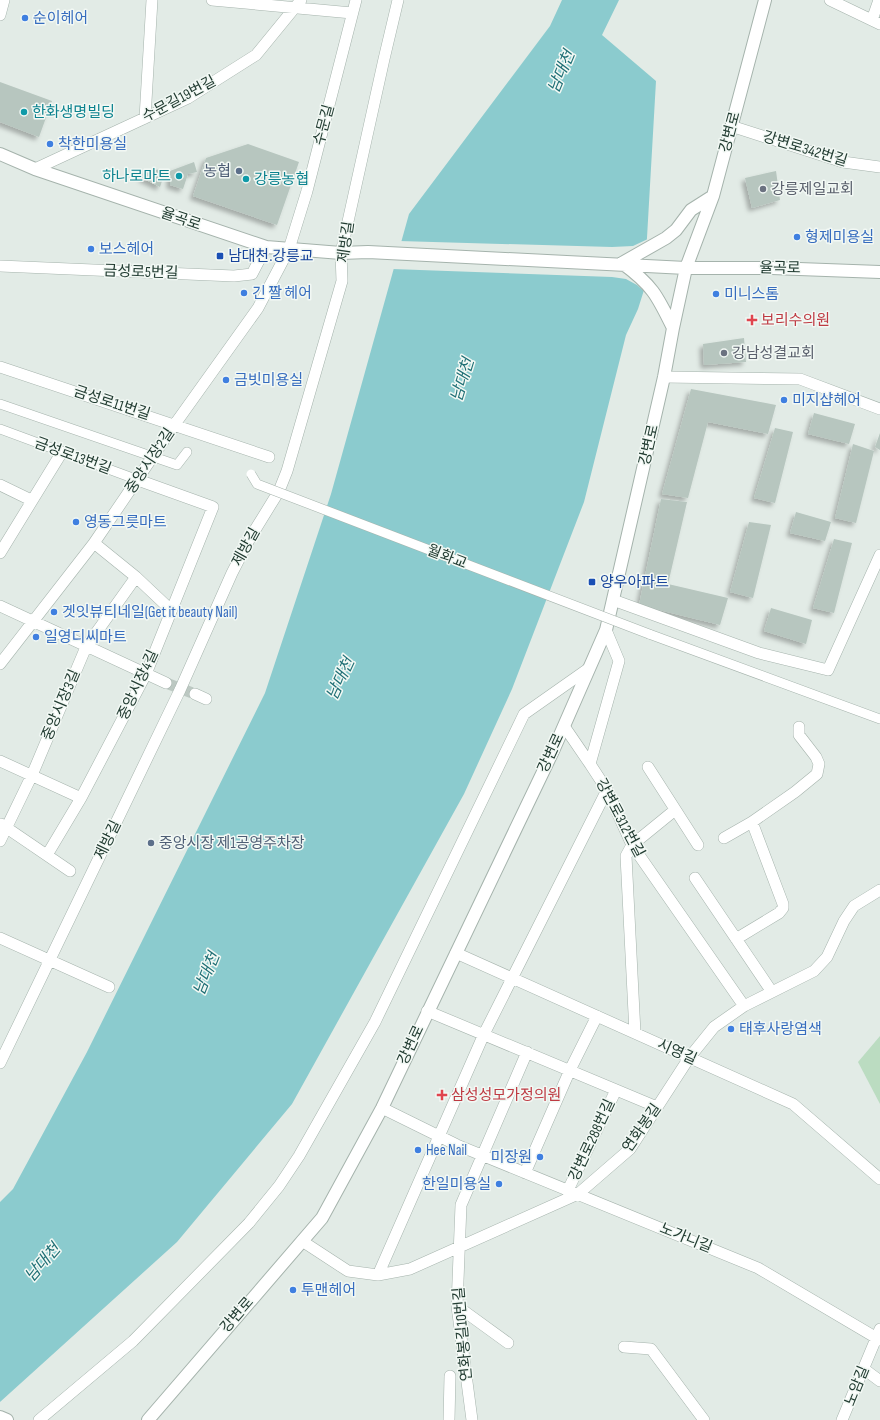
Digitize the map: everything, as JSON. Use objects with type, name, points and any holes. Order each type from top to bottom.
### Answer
[{"type":"street","points":[[0,15],[4,0]]},
{"type":"street","points":[[145,118],[152,0]]},
{"type":"street","points":[[212,0],[297,4],[352,13]]},
{"type":"street","name":"수문길","points":[[289,249],[307,191],[356,0]]},
{"type":"street","name":"제방길","points":[[0,1063],[180,690],[232,573],[250,538],[279,491],[285,478],[342,281],[341,253],[398,0]]},
{"type":"street","name":"강변로","points":[[148,1420],[322,1218],[382,1108],[564,726],[606,630],[664,377],[683,267],[713,196],[765,0]]},
{"type":"street","points":[[830,0],[876,22],[879,0]]},
{"type":"street","name":"수문길19번길","points":[[35,169],[188,98],[256,55],[297,4]]},
{"type":"street","name":"강변로342번길","points":[[731,126],[843,162],[880,167]]},
{"type":"street","name":"율곡로","points":[[0,154],[35,169],[266,248],[341,253],[368,252],[683,267],[787,268],[880,272]]},
{"type":"street","points":[[673,328],[659,300],[643,278],[622,263],[666,238],[676,230],[690,210],[713,196]]},
{"type":"street","name":"금성로5번길","points":[[0,266],[234,276],[252,274],[266,248]]},
{"type":"street","name":"중앙시장2길","points":[[0,664],[94,543],[175,424],[258,308],[289,249]]},
{"type":"street","name":"금성로11번길","points":[[0,367],[175,424],[269,457]]},
{"type":"street","points":[[664,377],[800,379],[880,409]]},
{"type":"street","points":[[0,404],[177,465],[187,452]]},
{"type":"street","name":"금성로13번길","points":[[0,429],[213,507]]},
{"type":"street","points":[[0,553],[5,536],[62,452]]},
{"type":"street","name":"월화교","points":[[251,474],[257,484],[649,634],[880,719]]},
{"type":"street","points":[[0,485],[30,500]]},
{"type":"street","name":"중앙시장4길","points":[[47,856],[81,798],[146,674],[213,507]]},
{"type":"street","points":[[94,543],[136,577],[171,610]]},
{"type":"street","points":[[613,600],[759,653],[828,670],[880,555]]},
{"type":"street","name":"중앙시장3길","points":[[0,841],[3,825],[32,775],[86,647],[136,577]]},
{"type":"street","points":[[0,606],[166,683]]},
{"type":"street","name":"강변로312번길","points":[[606,630],[619,661],[590,764],[607,790],[632,845],[744,1006]]},
{"type":"street","points":[[39,1420],[133,1341],[249,1223],[279,1186],[299,1156],[375,1022],[524,714],[588,669]]},
{"type":"street","points":[[195,694],[206,699]]},
{"type":"street","points":[[564,726],[590,764]]},
{"type":"street","points":[[724,838],[752,822],[795,792],[817,774],[819,764],[816,757],[799,735],[799,727]]},
{"type":"street","points":[[0,761],[81,798]]},
{"type":"street","points":[[648,767],[698,844]]},
{"type":"street","points":[[378,1275],[484,1034],[607,790]]},
{"type":"street","points":[[635,1034],[626,860],[627,852],[632,845],[675,810]]},
{"type":"street","points":[[736,939],[783,908],[783,904],[752,822]]},
{"type":"street","points":[[3,825],[70,871]]},
{"type":"street","points":[[695,878],[772,992]]},
{"type":"street","name":"연화봉길","points":[[302,1241],[348,1271],[378,1275],[410,1269],[573,1192],[630,1149],[689,1058],[714,1027],[744,1006],[814,971],[827,957],[844,921],[854,906],[880,890]]},
{"type":"street","points":[[0,938],[109,988]]},
{"type":"street","name":"시영길","points":[[456,953],[793,1104],[880,1179]]},
{"type":"street","name":"강변로288번길","points":[[427,1011],[657,1107]]},
{"type":"street","points":[[525,1173],[570,1070],[597,1016]]},
{"type":"street","points":[[459,1247],[461,1205],[527,1052]]},
{"type":"street","name":"강변로288번길","points":[[573,1192],[616,1090]]},
{"type":"street","name":"노가니길","points":[[382,1108],[482,1155],[758,1268],[878,1336]]},
{"type":"street","name":"연화봉길10번길","points":[[459,1247],[457,1306],[472,1420]]},
{"type":"street","points":[[457,1306],[508,1343]]},
{"type":"street","name":"노암길","points":[[842,1420],[878,1336]]},
{"type":"street","points":[[624,1347],[651,1349],[704,1420]]},
{"type":"street","points":[[864,1369],[880,1381]]},
{"type":"street","points":[[449,1420],[450,1376]]},
{"type":"street","points":[[0,1417],[7,1420]]},
{"type":"green space","points":[[880,1036],[880,1104],[858,1062]]},
{"type":"water","name":"남대천","points":[[562,0],[619,0],[602,35],[656,81],[644,290],[638,309],[626,335],[584,502],[512,689],[464,794],[292,1104],[177,1242],[0,1402],[0,1202],[13,1189],[87,1052],[265,693],[331,494],[409,214],[550,26]]},
{"type":"pier","points":[[650,238],[646,293],[637,285],[626,279],[612,277],[392,269],[399,241],[612,247],[633,246]]},
{"type":"building","name":"한화생명빌딩","points":[[0,82],[52,101],[39,137],[0,122]]},
{"type":"building","name":"강릉농협","points":[[248,144],[299,162],[277,225],[193,196],[206,158]]},
{"type":"building","name":"하나로마트","points":[[194,162],[197,172],[188,174],[183,189],[170,185],[170,171]]},
{"type":"building","points":[[161,169],[163,178],[160,187],[142,178],[145,172]]},
{"type":"building","name":"강릉제일교회","points":[[776,171],[780,200],[752,208],[745,178]]},
{"type":"building","name":"강남성결교회","points":[[744,338],[746,362],[704,365],[703,344]]},
{"type":"building","points":[[691,389],[776,405],[768,434],[708,422],[688,498],[662,494]]},
{"type":"building","points":[[814,413],[855,424],[849,444],[808,434]]},
{"type":"building","points":[[775,428],[793,432],[775,503],[754,498]]},
{"type":"building","points":[[880,433],[880,450],[875,447]]},
{"type":"building","points":[[853,444],[874,451],[856,523],[835,518]]},
{"type":"building","points":[[661,499],[687,502],[668,584],[728,598],[720,625],[639,605]]},
{"type":"building","points":[[796,512],[831,522],[825,541],[790,533]]},
{"type":"building","points":[[749,522],[771,525],[753,598],[730,592]]},
{"type":"building","points":[[834,539],[852,543],[834,613],[813,608]]},
{"type":"building","points":[[771,608],[812,620],[806,644],[764,631]]},
{"type":"tunnel","points":[[166,683],[195,694]]},
{"type":"place","name":"순이헤어","points":[[25,18]]},
{"type":"place","name":"한화생명빌딩","points":[[24,112]]},
{"type":"place","name":"착한미용실","points":[[50,144]]},
{"type":"place","name":"농협","points":[[239,171]]},
{"type":"place","name":"하나로마트","points":[[179,176]]},
{"type":"place","name":"강릉농협","points":[[246,179]]},
{"type":"place","name":"강릉제일교회","points":[[763,189]]},
{"type":"place","name":"형제미용실","points":[[797,237]]},
{"type":"place","name":"보스헤어","points":[[91,249]]},
{"type":"place","name":"남대천.강릉교","points":[[220,256]]},
{"type":"place","name":"긴 짤 헤어","points":[[244,293]]},
{"type":"place","name":"미니스톰","points":[[716,294]]},
{"type":"place","name":"보리수의원","points":[[752,320]]},
{"type":"place","name":"강남성결교회","points":[[724,353]]},
{"type":"place","name":"금빗미용실","points":[[226,380]]},
{"type":"place","name":"미지샵헤어","points":[[784,400]]},
{"type":"place","name":"영동그릇마트","points":[[76,522]]},
{"type":"place","name":"양우아파트","points":[[592,582]]},
{"type":"place","name":"겟잇뷰티네일(Get it beauty Nail)","points":[[54,612]]},
{"type":"place","name":"일영디씨마트","points":[[36,637]]},
{"type":"place","name":"중앙시장 제1공영주차장","points":[[151,843]]},
{"type":"place","name":"태후사랑염색","points":[[731,1029]]},
{"type":"place","name":"삼성성모가정의원","points":[[442,1095]]},
{"type":"place","name":"Hee Nail","points":[[418,1150]]},
{"type":"place","name":"미장원","points":[[540,1157]]},
{"type":"place","name":"한일미용실","points":[[499,1184]]},
{"type":"place","name":"투맨헤어","points":[[293,1290]]}]
